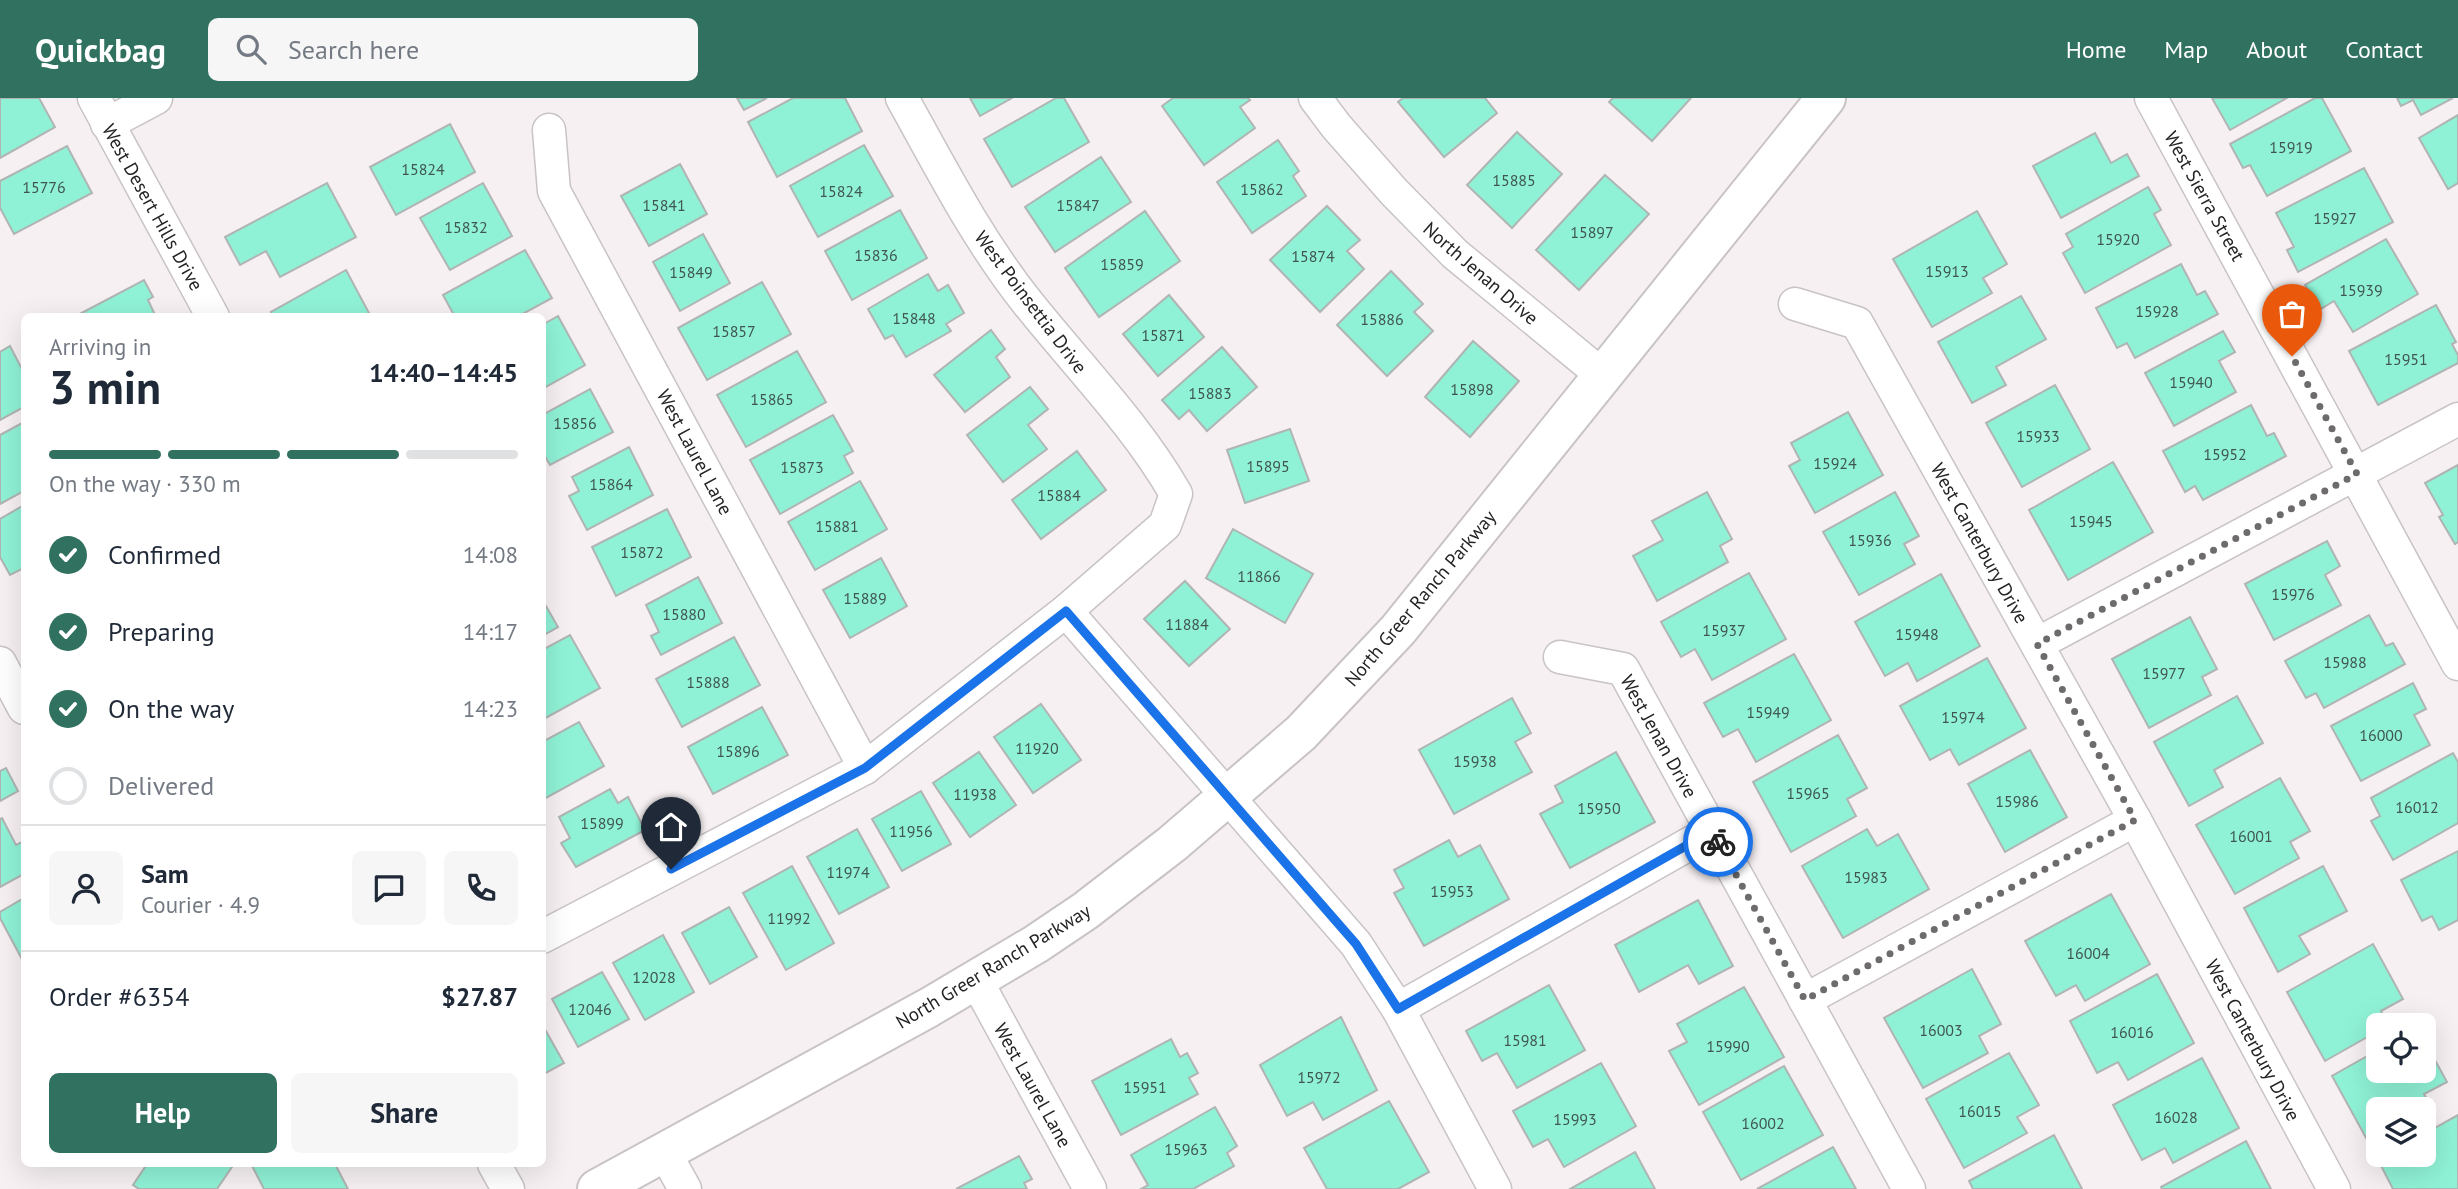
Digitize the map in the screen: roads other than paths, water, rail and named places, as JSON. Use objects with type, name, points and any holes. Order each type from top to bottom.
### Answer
[{"type":"street","points":[[101,111],[156,98]]},
{"type":"street","name":"West Poinsettia Drive","points":[[902,98],[970,220],[1025,300],[1156,460],[1176,495],[1165,525],[1066,611]]},
{"type":"street","name":"North Jenan Drive","points":[[1315,98],[1394,192],[1455,254],[1602,374]]},
{"type":"street","name":"North Greer Ranch Parkway","points":[[597,1189],[976,980],[1085,911],[1172,844],[1301,733],[1398,630],[1826,98]]},
{"type":"street","name":"West Sierra Street","points":[[2151,98],[2458,664]]},
{"type":"street","name":"West Desert Hills Drive","points":[[101,111],[211,313]]},
{"type":"street","name":"West Laurel Lane","points":[[550,130],[554,191],[865,768]]},
{"type":"street","name":"West Canterbury Drive","points":[[1795,304],[1857,323],[2135,820],[2334,1189]]},
{"type":"street","points":[[2037,644],[2458,419]]},
{"type":"street","points":[[546,928],[865,768],[1066,611],[1356,944],[1398,1009],[1495,1189]]},
{"type":"street","name":"West Jenan Drive","points":[[1560,657],[1623,669],[1909,1189]]},
{"type":"street","points":[[0,663],[21,702]]},
{"type":"street","points":[[1805,1000],[2135,820]]},
{"type":"street","points":[[1398,1009],[1712,831]]},
{"type":"street","name":"West Laurel Lane","points":[[976,980],[1090,1189]]},
{"type":"street","points":[[665,1153],[685,1189]]},
{"type":"street","points":[[496,1167],[508,1189]]}]
